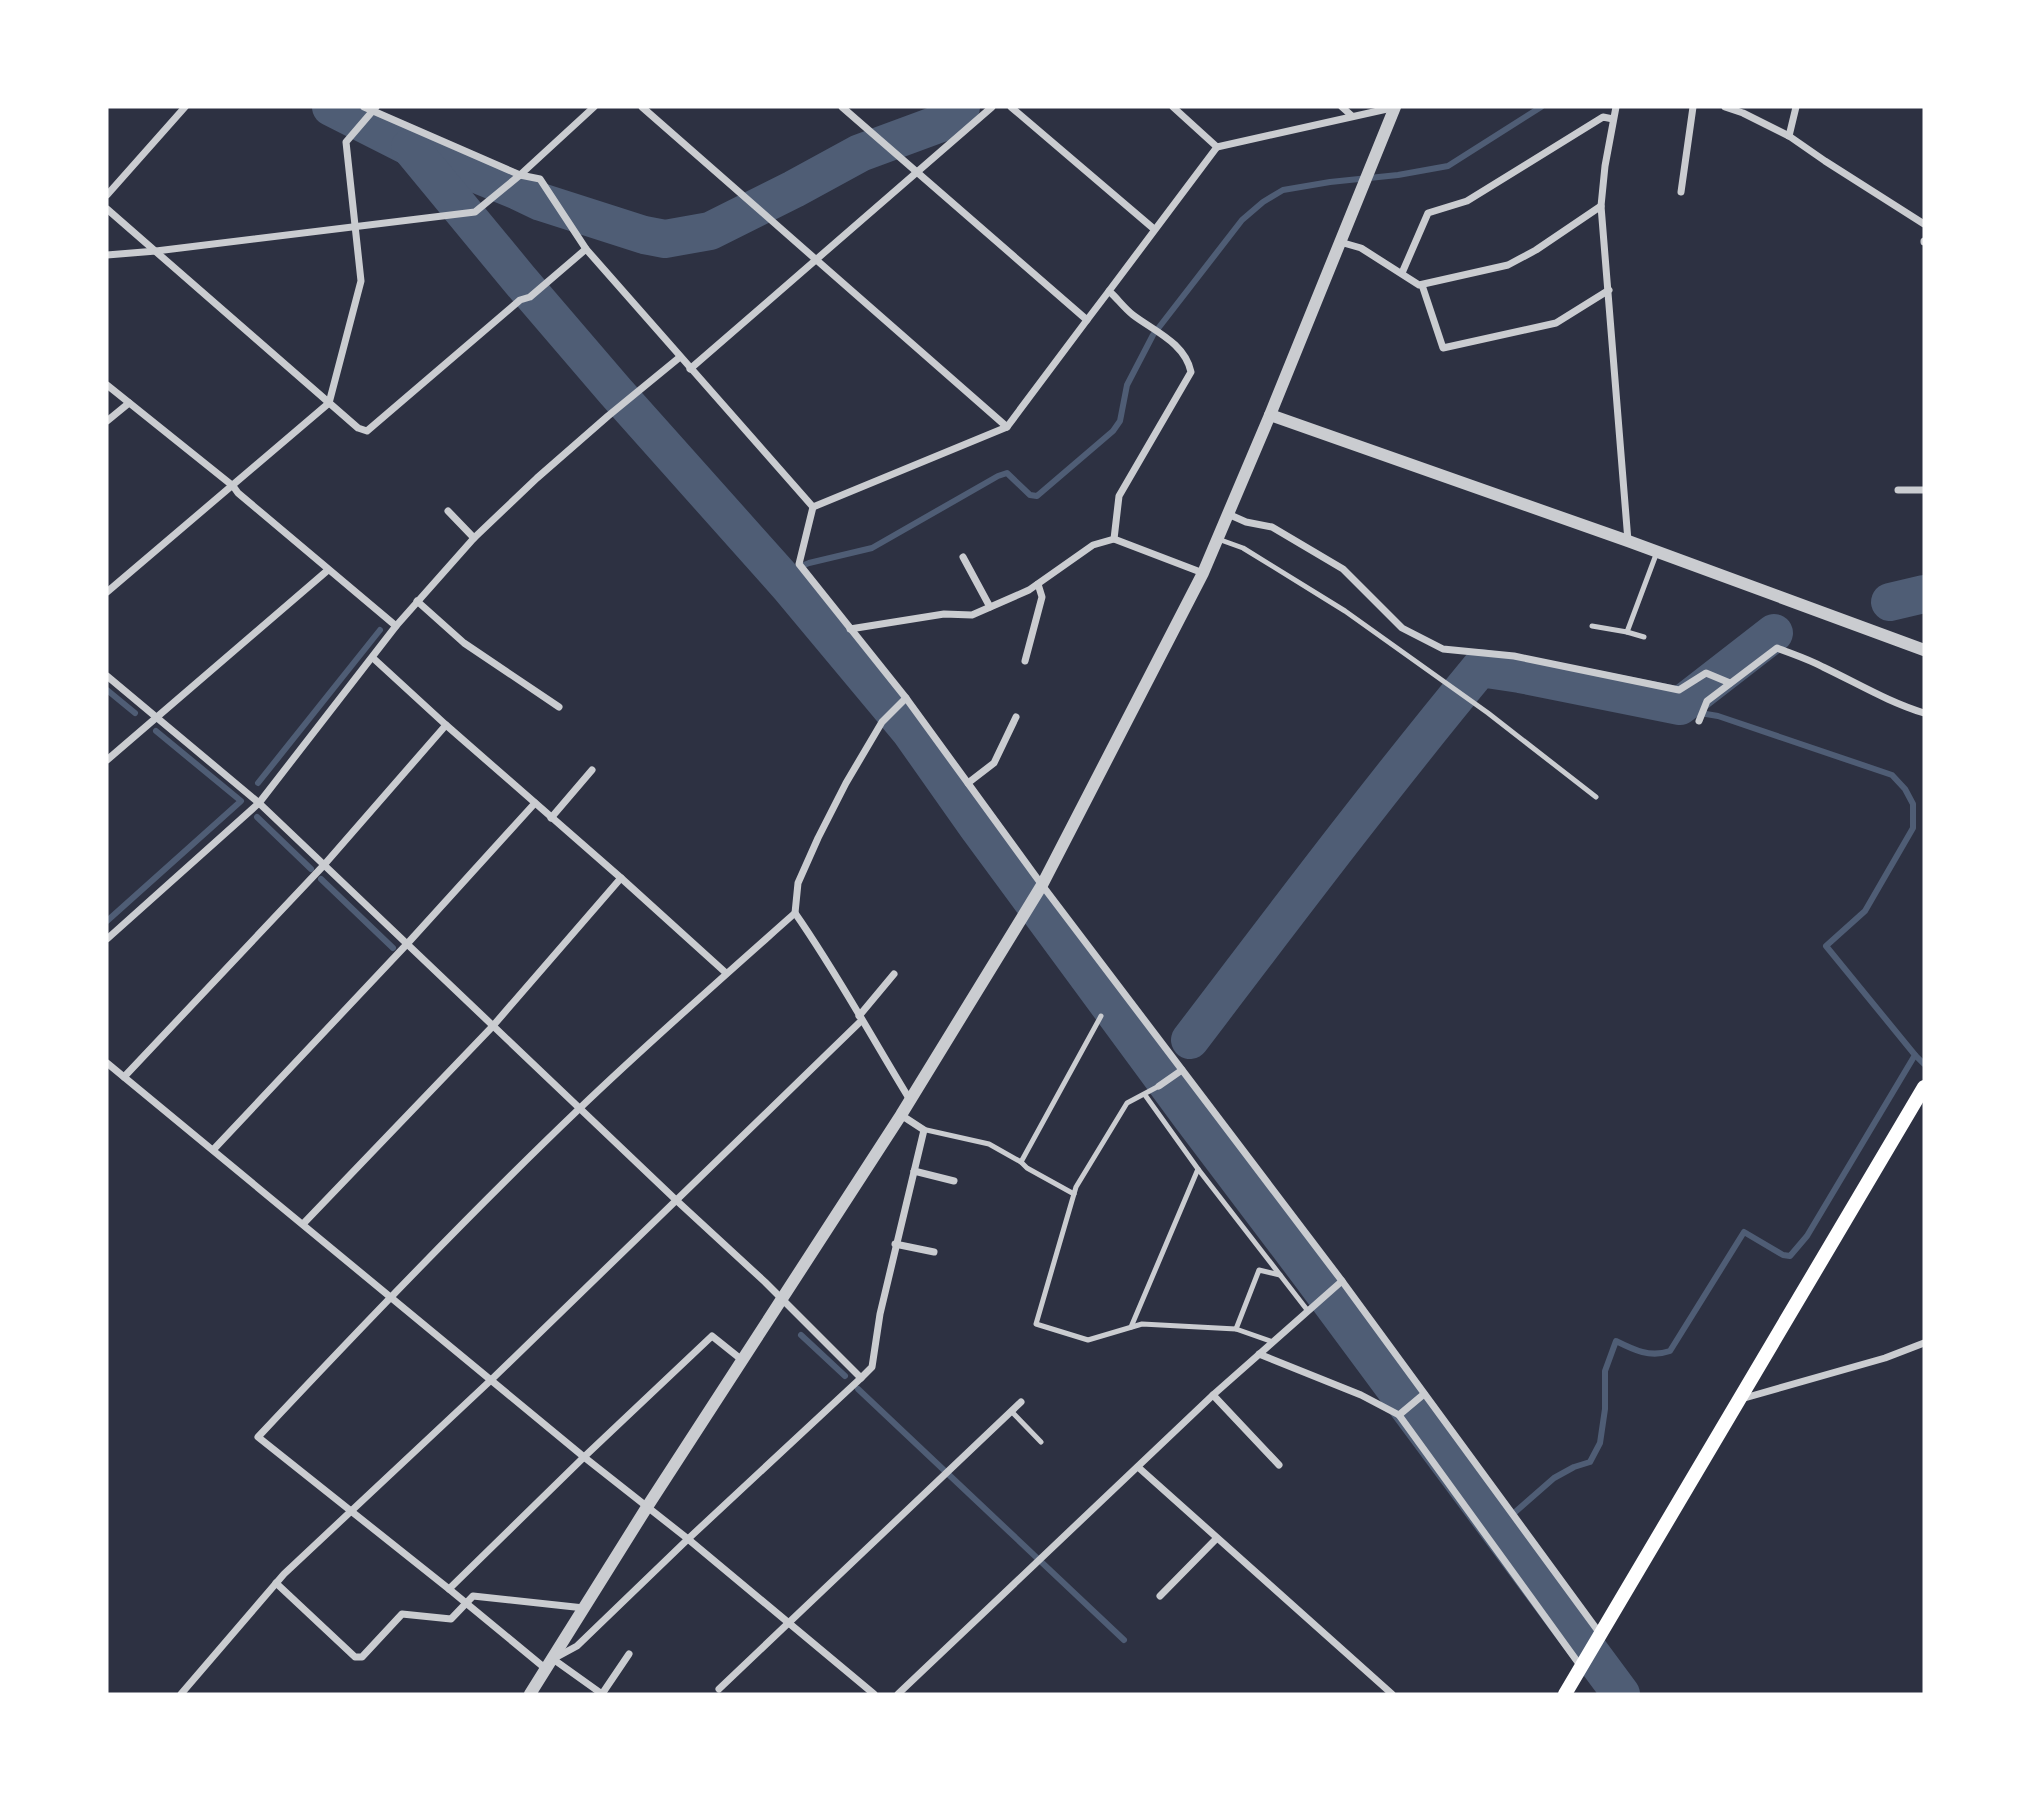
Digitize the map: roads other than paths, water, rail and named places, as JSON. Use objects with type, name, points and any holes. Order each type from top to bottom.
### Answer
[{"type":"main road","points":[[1565,1694],[1923,1090]]},
{"type":"street","points":[[107,195],[185,107]]},
{"type":"street","points":[[364,107],[517,177],[540,179],[586,249],[813,507]]},
{"type":"street","points":[[107,255],[475,212],[594,107]]},
{"type":"street","points":[[642,107],[1007,427]]},
{"type":"street","points":[[842,107],[1087,320]]},
{"type":"street","points":[[690,369],[992,107]]},
{"type":"street","points":[[1011,107],[1154,229]]},
{"type":"street","points":[[1173,107],[1217,147]]},
{"type":"street","points":[[1342,107],[1352,116]]},
{"type":"street","points":[[813,507],[1007,427],[1217,147],[1395,107]]},
{"type":"street","points":[[530,1694],[647,1507],[910,1101],[1042,885],[1203,573],[1395,107]]},
{"type":"street","points":[[1616,107],[1601,206],[1628,541]]},
{"type":"street","points":[[1681,192],[1693,107]]},
{"type":"street","points":[[1725,107],[1789,136],[1924,224]]},
{"type":"street","points":[[1789,136],[1796,107]]},
{"type":"street","points":[[107,592],[329,403],[361,281],[346,142],[372,112]]},
{"type":"street","points":[[1402,273],[1428,213],[1467,201],[1603,117],[1613,119]]},
{"type":"street","points":[[1340,242],[1361,248],[1422,285],[1508,265],[1536,250],[1601,206]]},
{"type":"street","points":[[107,209],[358,428],[367,431],[520,300],[530,297],[586,249]]},
{"type":"street","points":[[1422,285],[1443,348],[1556,323],[1609,290]]},
{"type":"street","points":[[1109,290],[1131,314],[1163,334],[1189,360],[1191,372],[1119,496],[1114,539]]},
{"type":"street","points":[[107,939],[259,803],[396,626],[474,538],[537,478],[680,358]]},
{"type":"street","points":[[107,385],[233,486],[396,626]]},
{"type":"street","points":[[107,421],[129,403]]},
{"type":"street","points":[[1270,415],[1628,541],[1924,650]]},
{"type":"street","points":[[1906,502],[1902,490],[1924,490]]},
{"type":"street","points":[[813,507],[799,564],[906,698],[1042,885],[1342,1282],[1598,1640]]},
{"type":"street","points":[[447,511],[474,538]]},
{"type":"street","points":[[1228,514],[1246,522],[1272,527],[1343,569],[1402,628],[1443,649],[1514,656],[1679,690],[1706,673],[1730,683]]},
{"type":"street","points":[[850,629],[944,614],[972,615],[1029,590],[1093,545],[1114,539],[1203,573]]},
{"type":"street","points":[[963,557],[990,607]]},
{"type":"street","points":[[107,760],[328,570]]},
{"type":"street","points":[[1025,661],[1042,597],[1038,583]]},
{"type":"street","points":[[417,601],[464,643],[559,707]]},
{"type":"street","points":[[1699,721],[1707,701],[1777,648],[1924,713]]},
{"type":"street","points":[[373,658],[726,973]]},
{"type":"street","points":[[107,676],[259,803],[492,1027],[782,1298],[861,1378]]},
{"type":"street","points":[[906,698],[882,722],[846,783],[798,883],[795,913],[823,953],[910,1101]]},
{"type":"street","points":[[968,783],[994,763],[1016,717]]},
{"type":"street","points":[[124,1077],[324,865],[446,725]]},
{"type":"street","points":[[551,818],[592,770]]},
{"type":"street","points":[[213,1150],[535,803]]},
{"type":"street","points":[[303,1224],[492,1027],[621,878]]},
{"type":"street","points":[[629,1654],[602,1694],[550,1664],[466,1603],[258,1437],[391,1296],[580,1108],[795,913]]},
{"type":"street","points":[[181,1694],[275,1583],[491,1380],[676,1200],[860,1018],[894,974]]},
{"type":"street","points":[[107,1063],[874,1694]]},
{"type":"street","points":[[1159,1086],[1182,1070]]},
{"type":"street","points":[[550,1664],[577,1646],[872,1367],[895,1244],[924,1130],[901,1115]]},
{"type":"street","points":[[914,1171],[954,1181]]},
{"type":"street","points":[[895,1244],[934,1252]]},
{"type":"street","points":[[898,1694],[1213,1395],[1342,1282]]},
{"type":"street","points":[[449,1589],[712,1336],[742,1360]]},
{"type":"street","points":[[1740,1399],[1924,1343]]},
{"type":"street","points":[[1259,1354],[1362,1395],[1399,1415],[1584,1665]]},
{"type":"street","points":[[1399,1415],[1424,1394]]},
{"type":"street","points":[[1213,1395],[1279,1465]]},
{"type":"street","points":[[719,1689],[1021,1402]]},
{"type":"street","points":[[1138,1467],[1392,1694]]},
{"type":"street","points":[[1160,1596],[1216,1539]]},
{"type":"street","points":[[275,1583],[355,1657],[362,1657],[402,1614],[451,1619],[473,1596],[584,1608]]},
{"type":"lane","points":[[1218,539],[1243,548],[1345,611],[1488,713],[1596,797]]},
{"type":"lane","points":[[1627,632],[1657,552]]},
{"type":"lane","points":[[1592,626],[1644,637]]},
{"type":"lane","points":[[1021,1162],[1101,1016]]},
{"type":"lane","points":[[1159,1086],[1127,1103],[1076,1187],[1036,1324],[1088,1340],[1142,1324],[1236,1329],[1273,1342]]},
{"type":"lane","points":[[1144,1095],[1308,1311]]},
{"type":"lane","points":[[922,1129],[989,1144],[1074,1194]]},
{"type":"lane","points":[[1131,1327],[1198,1169]]},
{"type":"lane","points":[[1236,1329],[1259,1270],[1280,1275]]},
{"type":"lane","points":[[1012,1412],[1041,1442]]},
{"type":"waterway","points":[[331,107],[410,147],[541,202],[644,235],[665,239],[710,231],[860,153],[944,122],[961,107]]},
{"type":"waterway","points":[[779,575],[809,563],[872,548],[1007,473],[1030,495],[1037,496],[1113,431],[1120,421],[1127,385],[1153,335],[1242,220],[1263,202],[1283,190],[1448,166],[1541,107]]},
{"type":"waterway","points":[[410,147],[519,279],[789,586],[910,731],[1192,1118],[1621,1694]]},
{"type":"waterway","points":[[1890,602],[1924,594]]},
{"type":"waterway","points":[[258,783],[380,630]]},
{"type":"waterway","points":[[1190,1040],[1369,806],[1480,668],[1680,706],[1774,633]]},
{"type":"waterway","points":[[107,690],[135,713]]},
{"type":"waterway","points":[[1680,706],[1682,710],[1718,716],[1892,775],[1905,789],[1913,804],[1913,828],[1865,911],[1826,946],[1924,1064]]},
{"type":"waterway","points":[[107,921],[241,801],[156,731]]},
{"type":"waterway","points":[[257,817],[311,869]]},
{"type":"waterway","points":[[321,879],[393,948]]},
{"type":"waterway","points":[[1497,1528],[1554,1478],[1590,1462],[1600,1443],[1605,1409],[1605,1371],[1616,1341],[1649,1353],[1670,1351],[1744,1232],[1783,1255],[1790,1256],[1807,1236],[1915,1055]]},
{"type":"waterway","points":[[801,1335],[845,1376]]},
{"type":"waterway","points":[[858,1389],[1124,1640]]}]
